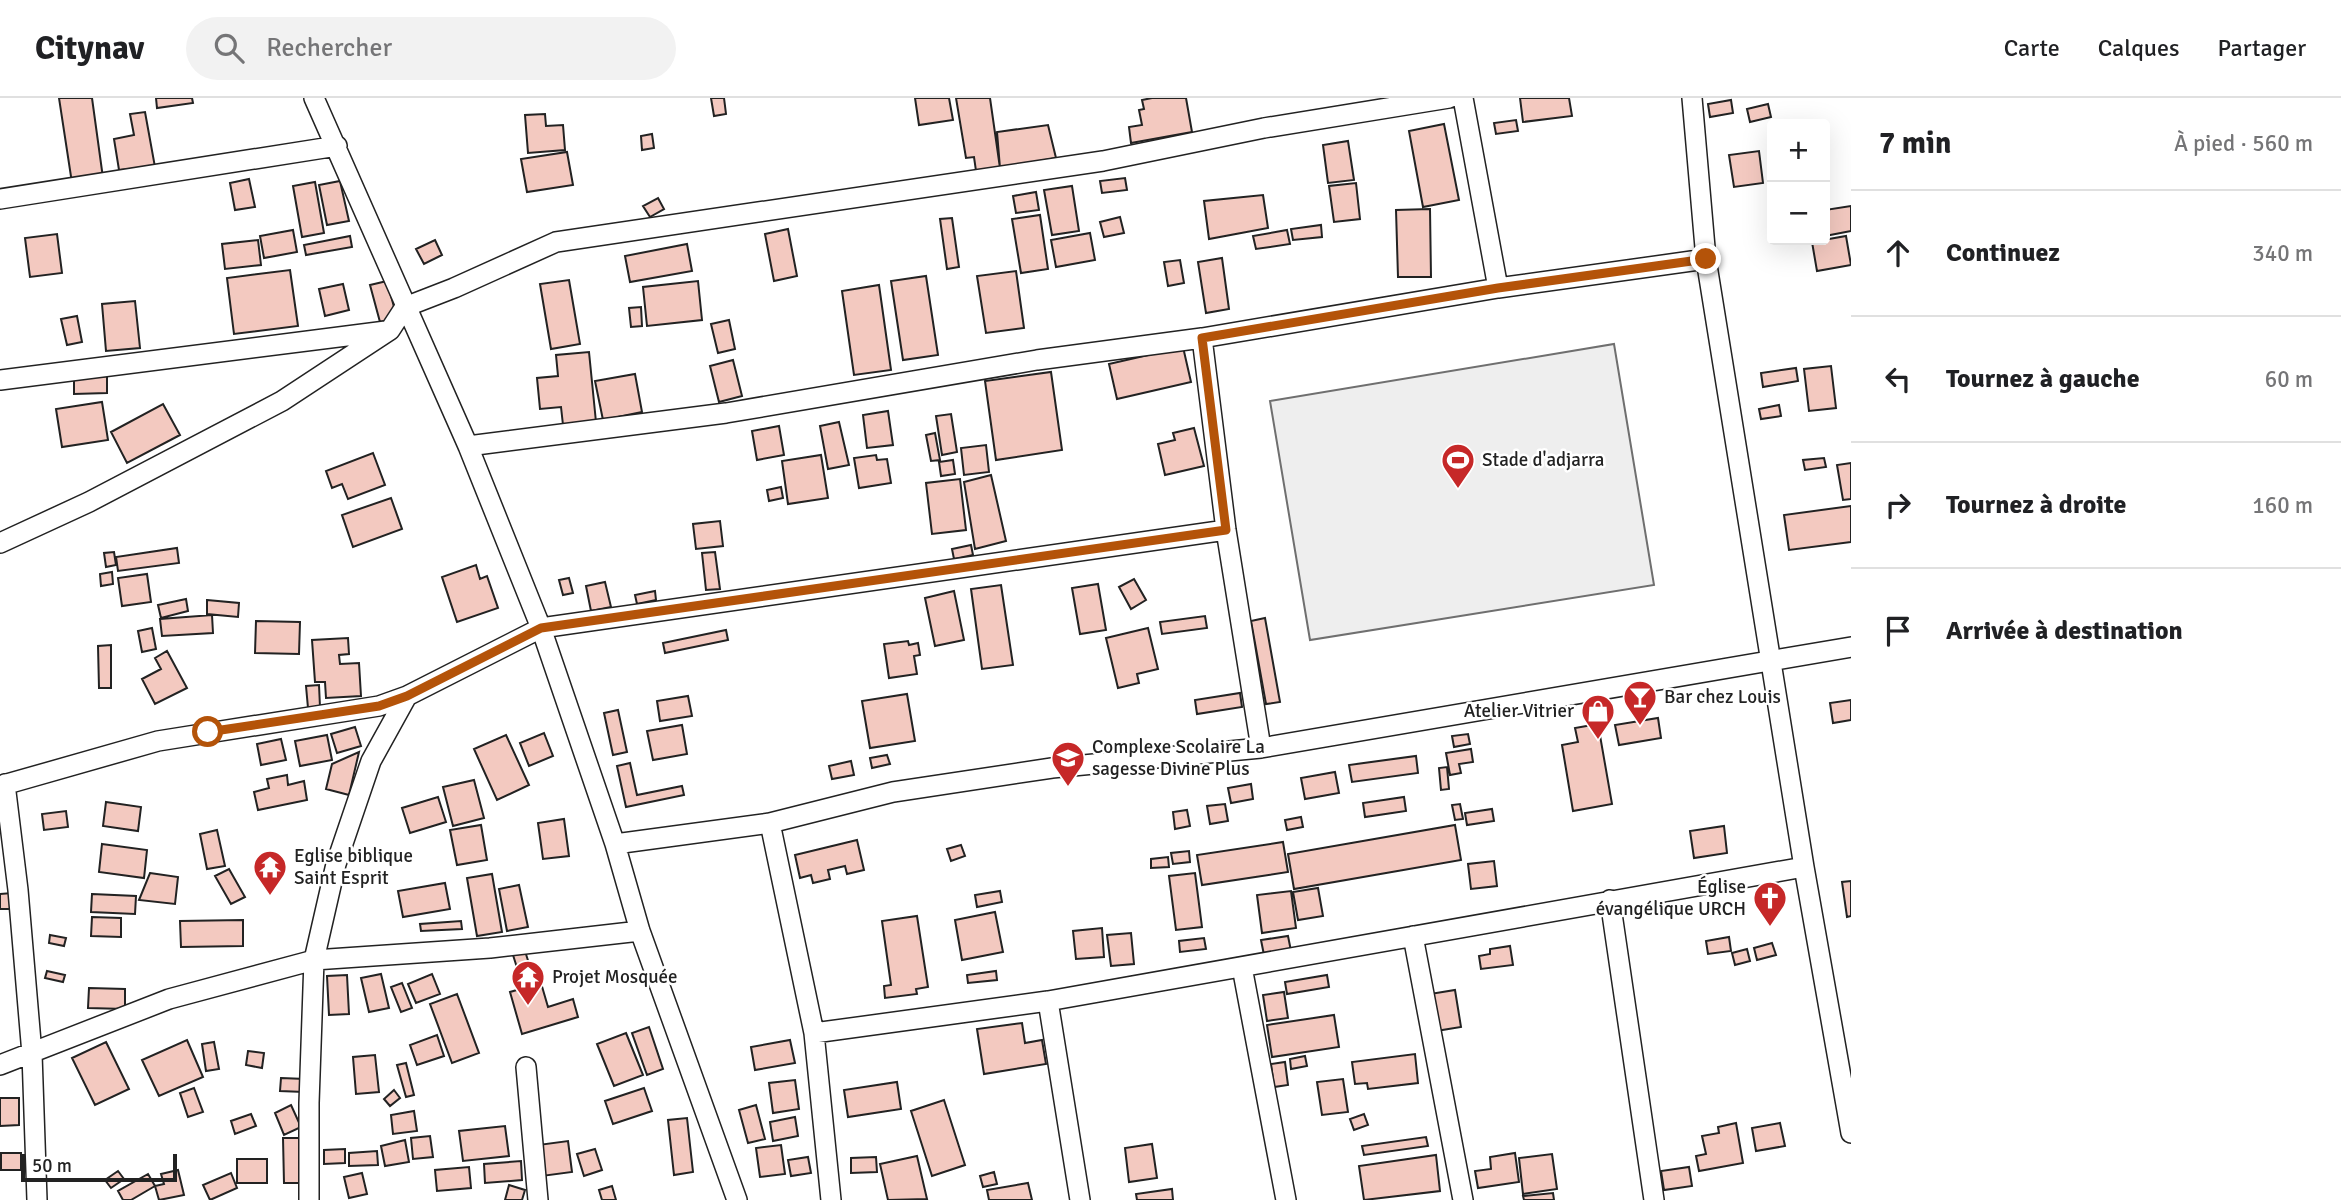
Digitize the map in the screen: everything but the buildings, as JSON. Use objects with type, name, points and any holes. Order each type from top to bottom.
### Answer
[{"type":"street","points":[[314,98],[468,446],[541,628],[615,844],[640,931],[737,1200]]},
{"type":"street","points":[[0,543],[89,502],[282,401],[390,330],[405,307],[556,242],[1103,161],[1264,128],[1449,98]]},
{"type":"street","points":[[1463,98],[1498,288]]},
{"type":"street","points":[[1692,98],[1706,259],[1804,867],[1851,1133]]},
{"type":"street","points":[[0,199],[337,146]]},
{"type":"street","points":[[468,446],[726,413],[1037,360],[1202,338],[1498,288],[1706,259]]},
{"type":"street","points":[[0,380],[390,330]]},
{"type":"street","points":[[1202,338],[1226,530],[1261,748]]},
{"type":"street","points":[[37,1200],[32,1054],[19,902],[3,785],[158,741],[379,706],[407,696],[541,628],[1226,530]]},
{"type":"street","points":[[615,844],[771,823],[893,792],[1052,768],[1261,748],[1851,647]]},
{"type":"street","points":[[309,1200],[314,960],[335,864],[371,761],[407,696]]},
{"type":"street","points":[[771,823],[814,1033],[831,1200]]},
{"type":"street","points":[[814,1033],[1048,1001],[1804,867]]},
{"type":"street","points":[[1609,900],[1654,1200]]},
{"type":"street","points":[[0,1065],[169,999],[314,960],[490,948],[640,931]]},
{"type":"street","points":[[1413,936],[1463,1200]]},
{"type":"street","points":[[1242,967],[1286,1200]]},
{"type":"street","points":[[1048,1001],[1080,1200]]},
{"type":"street","points":[[526,1067],[538,1200]]},
{"type":"shaded area","points":[[1614,344],[1654,585],[1310,640],[1270,401]]},
{"type":"place","name":"Stade d'adjarra","points":[[1458,490]]},
{"type":"place","name":"Bar chez Louis","points":[[1640,727]]},
{"type":"place","name":"Atelier Vitrier","points":[[1598,741]]},
{"type":"place","name":"Complexe Scolaire La sagesse Divine Plus","points":[[1068,788]]},
{"type":"place","name":"Eglise biblique Saint Esprit","points":[[270,897]]},
{"type":"place","name":"Église évangélique URCH","points":[[1770,928]]},
{"type":"place","name":"Projet Mosquée","points":[[528,1007]]},
{"type":"route","points":[[208,732],[379,706],[407,696],[541,628],[972,564],[1226,530],[1202,338],[1498,288],[1706,259]]}]
